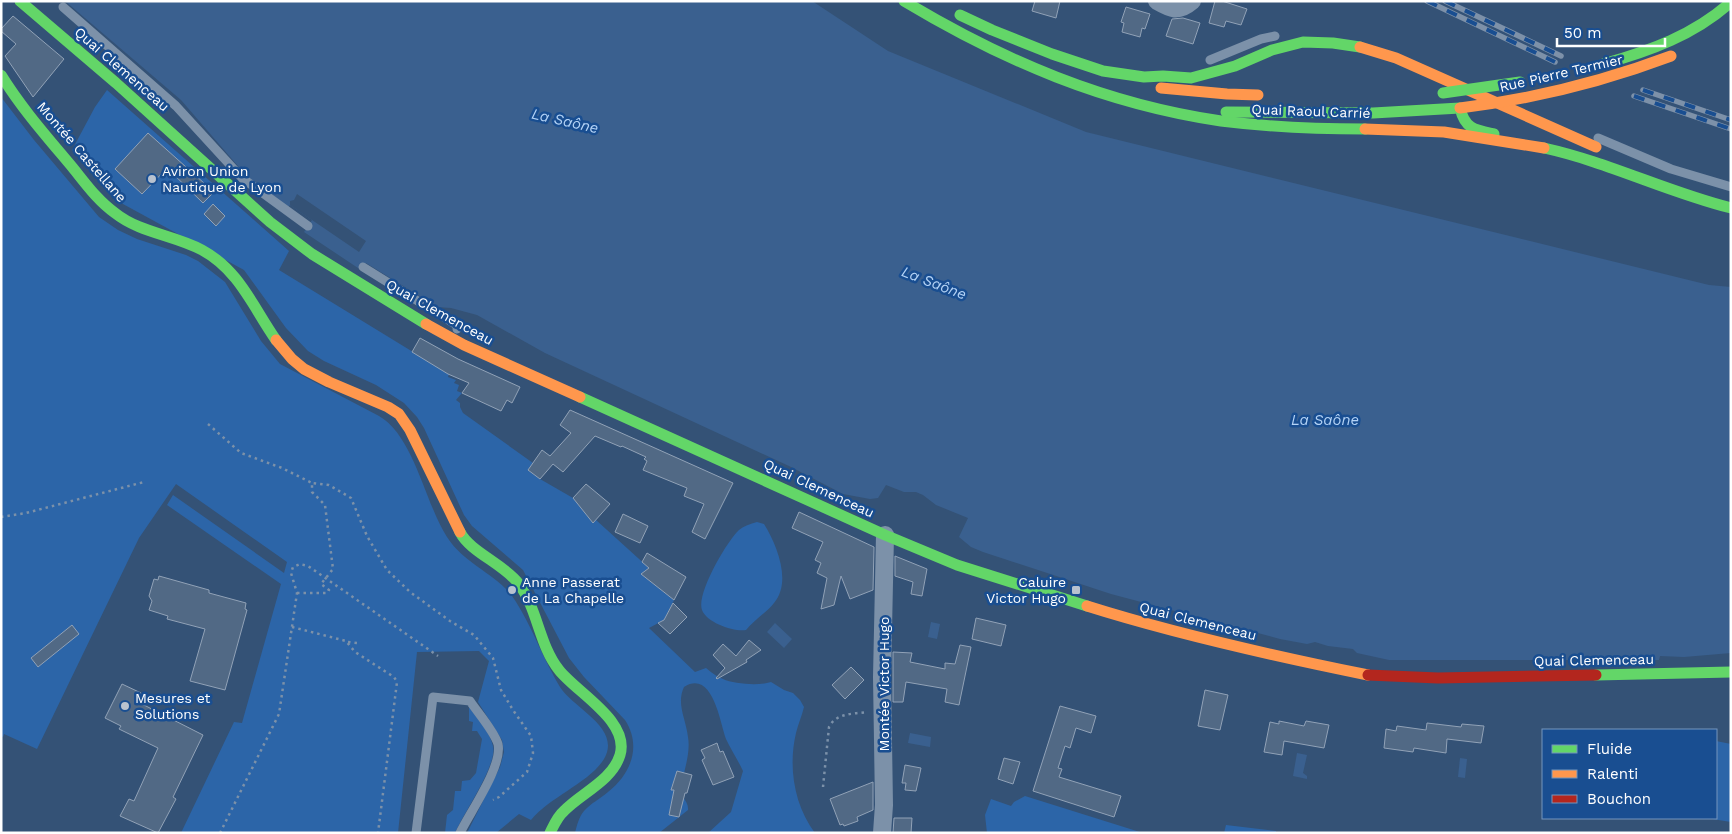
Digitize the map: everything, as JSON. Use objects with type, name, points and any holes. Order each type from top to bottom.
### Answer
[{"type":"main road","name":"Quai Clemenceau","points":[[20,1],[116,83],[270,222],[312,254],[403,311],[455,341],[885,535],[957,564],[1123,617],[1347,672],[1390,677],[1438,678],[1731,672]]},
{"type":"main road","name":"Quai Raoul Carrié","points":[[904,1],[940,24],[985,48],[1043,74],[1114,98],[1221,122],[1272,126],[1415,130],[1468,135],[1555,150],[1701,201],[1731,208]]},
{"type":"main road","name":"Rue Pierre Termier","points":[[1595,66],[1655,48],[1698,26],[1727,7]]},
{"type":"main road","points":[[950,10],[992,30],[1052,54],[1103,71],[1144,77],[1191,78],[1235,66],[1272,50],[1303,42],[1333,43],[1367,48],[1396,58],[1620,158],[1670,178],[1731,198]]},
{"type":"main road","name":"Rue Pierre Termier","points":[[1173,112],[1275,111],[1373,113],[1487,105],[1585,85],[1637,70],[1675,54]]},
{"type":"main road","points":[[1227,86],[1235,66]]},
{"type":"main road","name":"Rue Pierre Termier","points":[[1103,71],[1131,81],[1163,88],[1227,86],[1265,95]]},
{"type":"main road","name":"Montée Castellane","points":[[1,75],[47,138],[119,217],[151,232],[196,246],[211,255],[233,274],[279,343],[304,368],[390,407],[404,420],[461,535],[469,544],[519,584],[530,604],[549,653],[557,666],[612,722],[619,732],[621,753],[616,763],[609,772],[562,813],[552,825],[550,833]]},
{"type":"main road","name":"Rue Pierre Termier","points":[[1439,93],[1535,79]]},
{"type":"main road","name":"Rue Pierre Termier","points":[[1227,86],[1239,106],[1275,111]]},
{"type":"main road","name":"Rue Pierre Termier","points":[[1460,108],[1464,100],[1496,86]]},
{"type":"main road","points":[[1460,108],[1462,120],[1470,128],[1555,150]]},
{"type":"street","points":[[1157,1],[1172,9],[1184,8],[1192,1]]},
{"type":"street","name":"Montée Victor Hugo","points":[[882,833],[884,805],[885,535]]},
{"type":"lane","points":[[63,7],[178,108],[242,178],[308,226]]},
{"type":"lane","points":[[1204,63],[1261,39],[1280,34]]},
{"type":"lane","points":[[1409,54],[1528,108],[1671,169],[1731,187]]},
{"type":"lane","points":[[1162,76],[1188,68]]},
{"type":"lane","points":[[232,188],[242,178]]},
{"type":"lane","points":[[364,267],[458,326],[455,341]]},
{"type":"lane","points":[[416,833],[433,697],[470,701],[494,737],[499,752],[489,779],[460,833]]},
{"type":"path","points":[[208,424],[241,452],[282,468],[312,483],[329,485],[351,498],[367,536],[387,570],[410,592],[450,621],[474,635],[493,658],[500,690],[531,736],[533,753],[528,772],[499,797],[473,808]]},
{"type":"path","points":[[1,517],[26,513],[144,482]]},
{"type":"path","points":[[297,592],[327,592],[329,590],[321,584],[333,569],[325,505],[312,492],[312,483]]},
{"type":"path","points":[[220,833],[279,714],[297,592],[291,573],[293,567],[297,564],[308,566],[438,656]]},
{"type":"path","points":[[292,627],[357,643]]},
{"type":"path","points":[[348,642],[355,652],[394,677],[397,682],[378,833]]},
{"type":"path","points":[[823,787],[829,727],[832,720],[848,714],[883,710]]},
{"type":"shaded area","points":[[107,90],[289,251],[279,270],[449,374],[448,377],[456,380],[454,383],[459,385],[457,391],[462,393],[456,400],[460,403],[463,413],[533,463],[528,470],[573,498],[593,523],[596,520],[649,568],[641,574],[674,600],[664,620],[649,628],[695,672],[706,668],[728,681],[747,684],[771,682],[793,693],[800,700],[804,707],[794,746],[793,772],[802,810],[815,833],[708,833],[731,812],[743,771],[726,739],[714,700],[702,685],[694,683],[684,687],[682,693],[681,706],[689,742],[687,760],[684,773],[677,771],[671,789],[683,797],[687,803],[688,810],[659,833],[575,833],[579,818],[584,811],[616,785],[623,777],[632,759],[633,740],[625,720],[584,677],[569,658],[523,570],[472,526],[464,515],[424,428],[404,403],[376,385],[324,361],[308,351],[286,328],[244,270],[123,204],[72,150],[95,107]]},
{"type":"shaded area","points":[[1,97],[34,140],[99,217],[118,230],[137,239],[186,255],[198,261],[225,282],[261,341],[280,364],[379,416],[391,426],[410,454],[439,523],[447,537],[461,553],[510,593],[560,687],[602,728],[607,738],[608,748],[604,759],[580,783],[539,811],[531,820],[519,814],[496,833],[467,833],[500,767],[504,752],[502,740],[478,702],[489,661],[479,651],[417,652],[398,833],[181,833],[234,722],[242,723],[281,584],[167,505],[173,495],[284,573],[287,562],[176,484],[139,538],[37,749],[4,734],[3,737],[1,736]]},
{"type":"shaded area","points":[[757,522],[764,524],[774,542],[781,564],[782,585],[771,607],[746,630],[735,630],[721,626],[709,619],[702,610],[701,602],[708,581],[727,545],[739,530]]},
{"type":"shaded area","points":[[469,707],[489,736],[493,746],[493,754],[485,776],[455,833],[445,833],[447,815],[453,810],[455,791],[461,791],[462,781],[470,780],[476,773],[482,739],[477,731],[472,731],[473,722],[469,721]]},
{"type":"shaded area","points":[[1717,741],[1731,744],[1731,822],[1712,819],[1717,819]]},
{"type":"shaded area","points":[[1025,796],[1143,833],[987,833],[985,815],[991,799],[1011,806],[1014,802]]},
{"type":"shaded area","points":[[1226,825],[1276,831],[1276,833],[1224,833]]},
{"type":"water","name":"La Saône","points":[[65,1],[812,1],[888,51],[1086,132],[1709,285],[1731,287],[1731,653],[1684,657],[1660,656],[1659,660],[1389,660],[1357,653],[1353,649],[1328,646],[1315,642],[1307,644],[1280,639],[1111,594],[983,552],[971,547],[959,537],[968,518],[936,505],[923,495],[916,492],[904,492],[886,485],[878,498],[870,499],[843,494],[789,466],[545,353],[477,315],[451,308],[437,307],[366,263],[361,270],[304,232],[312,220],[290,205],[288,208],[250,180],[181,100]]},
{"type":"water","points":[[931,622],[940,624],[937,639],[928,637]]},
{"type":"water","points":[[775,623],[792,639],[784,648],[767,632]]},
{"type":"water","points":[[910,733],[931,737],[930,747],[908,743]]},
{"type":"water","points":[[1297,753],[1307,755],[1303,773],[1307,776],[1307,779],[1293,776]]},
{"type":"water","points":[[1460,758],[1467,759],[1465,778],[1458,777]]},
{"type":"pier","points":[[297,194],[366,241],[359,252],[290,205],[290,201],[294,200]]},
{"type":"building","points":[[1035,1],[1060,1],[1056,18],[1032,11]]},
{"type":"building","points":[[1215,1],[1222,1],[1247,9],[1241,25],[1226,21],[1224,27],[1209,23]]},
{"type":"building","points":[[1126,7],[1150,14],[1145,29],[1142,28],[1140,37],[1122,32],[1124,23],[1121,22]]},
{"type":"building","points":[[13,16],[64,59],[33,97],[5,56],[16,44],[1,29]]},
{"type":"building","points":[[1183,18],[1200,23],[1193,44],[1166,36],[1172,19]]},
{"type":"building","points":[[148,133],[214,192],[203,203],[167,168],[142,194],[115,169]]},
{"type":"building","points":[[213,204],[225,216],[216,226],[204,214]]},
{"type":"building","points":[[420,338],[458,359],[520,387],[512,403],[507,400],[501,411],[462,393],[469,383],[448,374],[412,352]]},
{"type":"building","points":[[570,410],[733,483],[705,539],[692,532],[704,504],[684,496],[687,488],[643,470],[647,461],[644,459],[646,457],[622,446],[595,436],[563,472],[553,464],[540,479],[528,470],[542,450],[550,456],[571,433],[560,425]]},
{"type":"building","points":[[586,484],[610,504],[593,523],[573,498]]},
{"type":"building","points":[[799,512],[874,547],[873,590],[850,599],[841,576],[834,605],[821,609],[827,578],[817,573],[821,563],[815,560],[823,542],[792,528]]},
{"type":"building","points":[[623,514],[648,526],[640,543],[615,532]]},
{"type":"building","points":[[647,553],[686,577],[674,600],[641,574],[649,568],[642,562]]},
{"type":"building","points":[[895,556],[927,569],[922,596],[911,594],[913,582],[895,576]]},
{"type":"building","points":[[159,576],[246,603],[245,609],[247,610],[225,690],[190,681],[205,629],[167,619],[168,616],[149,610],[152,601],[149,596],[154,579],[158,580]]},
{"type":"building","points":[[673,603],[687,617],[670,634],[658,623],[664,620]]},
{"type":"building","points":[[976,618],[1006,625],[1001,646],[972,639]]},
{"type":"building","points":[[72,625],[79,634],[38,667],[31,658]]},
{"type":"building","points":[[749,640],[761,650],[746,660],[747,662],[717,679],[725,668],[713,655],[723,644],[736,656]]},
{"type":"building","points":[[960,645],[971,647],[959,705],[945,702],[947,689],[906,682],[903,702],[893,702],[893,652],[912,653],[910,662],[945,669],[945,663],[955,664]]},
{"type":"building","points":[[851,667],[864,680],[845,699],[832,685]]},
{"type":"building","points":[[122,684],[141,693],[138,702],[203,735],[173,797],[176,799],[158,833],[120,816],[129,799],[134,801],[158,748],[119,729],[121,726],[105,718]]},
{"type":"building","points":[[1205,690],[1228,695],[1220,730],[1198,726]]},
{"type":"building","points":[[1060,706],[1096,716],[1091,733],[1076,728],[1070,748],[1065,746],[1058,768],[1062,769],[1059,777],[1121,796],[1114,817],[1033,791]]},
{"type":"building","points":[[1279,721],[1304,726],[1306,721],[1329,725],[1324,748],[1284,741],[1282,755],[1264,752],[1270,722],[1279,724]]},
{"type":"building","points":[[1427,723],[1461,727],[1462,724],[1484,726],[1481,743],[1447,739],[1446,753],[1414,748],[1413,752],[1384,748],[1386,729],[1396,731],[1397,726],[1426,730]]},
{"type":"building","points":[[717,743],[720,752],[723,751],[734,777],[713,785],[702,760],[705,758],[701,750]]},
{"type":"building","points":[[1004,758],[1020,762],[1013,784],[998,779]]},
{"type":"building","points":[[905,765],[921,768],[916,791],[905,790],[906,783],[902,783]]},
{"type":"building","points":[[677,771],[692,775],[679,817],[669,815],[674,790],[671,790]]},
{"type":"building","points":[[873,782],[873,810],[857,817],[858,821],[844,826],[843,824],[840,825],[830,799]]},
{"type":"building","points":[[894,818],[912,818],[911,833],[893,833]]},
{"type":"railway","points":[[1427,1],[1555,62]]},
{"type":"railway","points":[[1445,1],[1561,56]]},
{"type":"railway","points":[[1643,90],[1731,120]]},
{"type":"railway","points":[[1634,96],[1731,129]]},
{"type":"traffic: fast","points":[[20,1],[116,83],[270,222],[312,254],[426,324]]},
{"type":"traffic: fast","points":[[904,1],[979,43],[1018,61],[1056,77],[1137,104],[1239,123],[1329,129],[1365,129]]},
{"type":"traffic: fast","points":[[1603,64],[1671,41],[1702,24],[1731,2]]},
{"type":"traffic: fast","points":[[960,15],[1052,54],[1103,71],[1144,77],[1191,78],[1235,66],[1272,50],[1303,42],[1333,43],[1360,47]]},
{"type":"traffic: fast","points":[[1,75],[36,123],[103,203],[125,220],[135,225],[191,245],[215,258],[236,279],[276,340]]},
{"type":"traffic: fast","points":[[1443,93],[1520,82]]},
{"type":"traffic: fast","points":[[1226,112],[1373,113],[1460,108],[1468,124],[1481,131],[1494,134]]},
{"type":"traffic: fast","points":[[1544,148],[1591,161],[1684,194],[1731,208]]},
{"type":"traffic: fast","points":[[580,397],[885,535],[957,565],[1087,606]]},
{"type":"traffic: fast","points":[[460,532],[471,546],[505,570],[519,584],[530,605],[552,660],[567,679],[610,719],[621,743],[620,755],[610,772],[562,813],[550,833]]},
{"type":"traffic: fast","points":[[1596,675],[1731,672]]},
{"type":"traffic: slow","points":[[1360,47],[1396,58],[1596,147]]},
{"type":"traffic: slow","points":[[1460,108],[1514,100],[1593,82],[1671,56]]},
{"type":"traffic: slow","points":[[1161,88],[1258,95]]},
{"type":"traffic: slow","points":[[1365,129],[1444,132],[1544,148]]},
{"type":"traffic: slow","points":[[426,324],[464,345],[580,397]]},
{"type":"traffic: slow","points":[[276,340],[292,359],[304,369],[329,382],[388,407],[399,414],[410,430],[460,532]]},
{"type":"traffic: slow","points":[[1087,606],[1227,644],[1368,675]]},
{"type":"traffic: jam","points":[[1368,675],[1438,678],[1596,675]]},
{"type":"place","name":"Aviron Union Nautique de Lyon","points":[[152,179]]},
{"type":"place","name":"Anne Passerat de La Chapelle","points":[[512,590]]},
{"type":"place","name":"Caluire Victor Hugo","points":[[1076,590]]},
{"type":"place","name":"Mesures et Solutions","points":[[125,706]]}]
